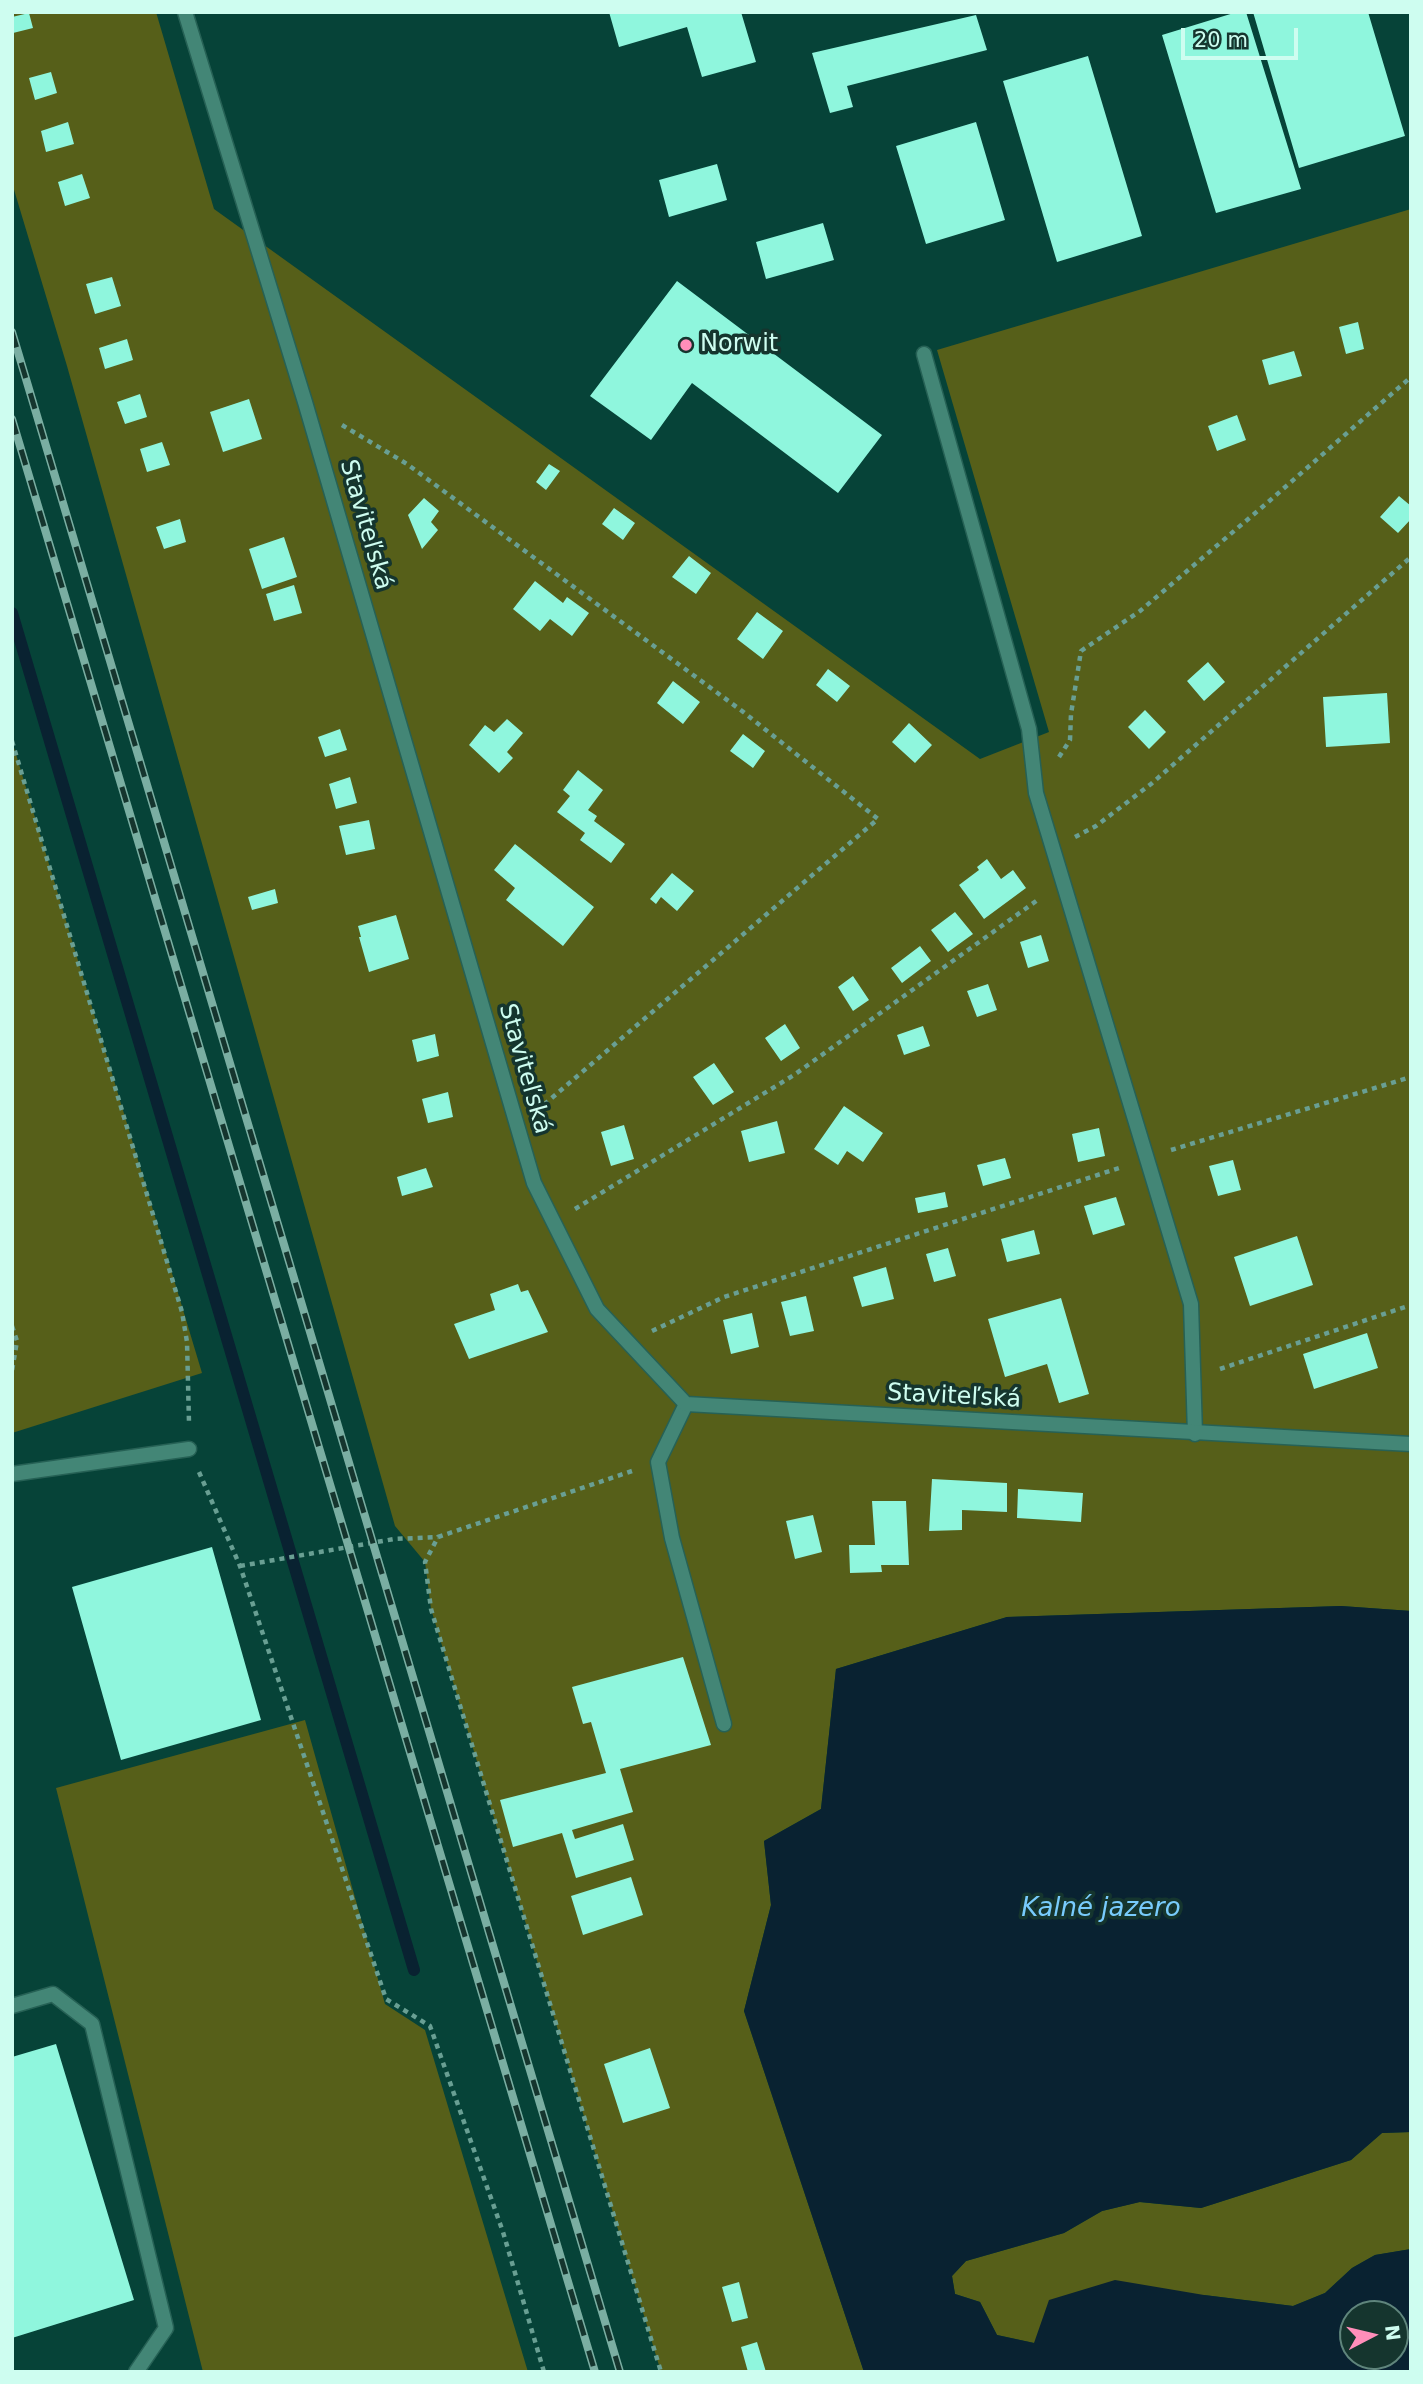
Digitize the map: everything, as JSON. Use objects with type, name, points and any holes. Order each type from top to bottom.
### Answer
[{"type":"street","name":"Staviteľská","points":[[185,12],[305,402],[534,1182],[597,1310],[686,1404],[1411,1444]]},
{"type":"street","points":[[925,354],[1029,729],[1036,793],[1191,1304],[1195,1434]]},
{"type":"street","points":[[686,1404],[658,1462],[671,1538],[724,1724]]},
{"type":"street","points":[[12,1474],[189,1449]]},
{"type":"street","points":[[12,2006],[53,1994],[92,2024],[166,2328],[135,2372]]},
{"type":"path","points":[[1070,740],[1071,714],[1081,650],[1140,611],[1411,377]]},
{"type":"path","points":[[305,402],[407,464],[743,711],[878,819],[518,1128]]},
{"type":"path","points":[[1096,826],[1151,784],[1411,557]]},
{"type":"path","points":[[12,741],[182,1312],[187,1342],[189,1449],[240,1566],[386,1999],[430,2026],[503,2232],[544,2372]]},
{"type":"path","points":[[554,1222],[794,1075],[1062,882]]},
{"type":"path","points":[[1192,1143],[1411,1077]]},
{"type":"path","points":[[628,1343],[724,1297],[1146,1159]]},
{"type":"path","points":[[1193,1378],[1411,1305]]},
{"type":"path","points":[[12,1326],[17,1341],[12,1371]]},
{"type":"path","points":[[240,1566],[394,1539],[438,1537],[658,1462]]},
{"type":"path","points":[[438,1537],[425,1562],[431,1609],[661,2372]]},
{"type":"green space","points":[[12,12],[156,12],[214,209],[980,759],[1049,732],[937,350],[1411,209],[1411,1611],[1341,1606],[1007,1617],[836,1669],[821,1809],[764,1841],[771,1905],[744,2011],[864,2372],[661,2372],[431,1609],[425,1562],[395,1526],[67,366],[12,183]]},
{"type":"green space","points":[[12,741],[202,1373],[12,1433]]},
{"type":"green space","points":[[305,1720],[385,2004],[425,2030],[528,2372],[203,2372],[56,1788]]},
{"type":"green space","points":[[1411,2132],[1411,2249],[1375,2255],[1352,2268],[1325,2293],[1293,2306],[1204,2295],[1034,2343],[997,2335],[980,2302],[955,2294],[952,2276],[966,2261],[1064,2233],[1102,2211],[1139,2202],[1201,2208],[1351,2160],[1382,2133]]},
{"type":"water","name":"Kalné jazero","points":[[1341,1606],[1411,1611],[1411,2132],[1382,2133],[1351,2160],[1201,2208],[1140,2202],[1102,2211],[1064,2233],[966,2261],[952,2276],[955,2294],[980,2302],[997,2335],[1034,2343],[1049,2300],[1115,2280],[1293,2306],[1325,2293],[1352,2268],[1375,2255],[1411,2249],[1411,2372],[864,2372],[744,2011],[771,1905],[764,1841],[821,1809],[836,1669],[1007,1617]]},
{"type":"building","points":[[609,12],[741,12],[756,62],[702,77],[687,27],[619,47]]},
{"type":"building","points":[[1237,12],[1246,12],[1301,189],[1216,213],[1162,35]]},
{"type":"building","points":[[1253,12],[1368,12],[1405,136],[1299,168]]},
{"type":"building","points":[[29,13],[33,28],[13,33],[12,17]]},
{"type":"building","points":[[976,15],[987,50],[847,86],[853,107],[830,113],[812,53]]},
{"type":"building","points":[[1088,56],[1142,236],[1057,262],[1003,81]]},
{"type":"building","points":[[51,72],[57,93],[35,100],[29,78]]},
{"type":"building","points":[[68,122],[74,144],[46,152],[41,131]]},
{"type":"building","points":[[976,122],[1005,220],[926,244],[896,146]]},
{"type":"building","points":[[717,164],[727,200],[669,217],[659,180]]},
{"type":"building","points":[[82,174],[90,198],[65,206],[58,182]]},
{"type":"building","points":[[823,223],[834,260],[766,279],[756,242]]},
{"type":"building","points":[[112,277],[121,306],[95,314],[86,284]]},
{"type":"building","points":[[677,281],[882,435],[838,493],[692,383],[651,440],[590,396]]},
{"type":"building","points":[[1358,322],[1364,349],[1346,354],[1339,327]]},
{"type":"building","points":[[127,339],[133,360],[105,369],[99,348]]},
{"type":"building","points":[[1294,351],[1302,376],[1269,385],[1262,360]]},
{"type":"building","points":[[140,394],[147,417],[125,424],[117,402]]},
{"type":"building","points":[[249,399],[262,439],[223,452],[210,412]]},
{"type":"building","points":[[1237,415],[1246,440],[1217,451],[1208,426]]},
{"type":"building","points":[[162,442],[170,465],[147,472],[140,449]]},
{"type":"building","points":[[549,464],[560,471],[546,490],[536,482]]},
{"type":"building","points":[[1399,496],[1411,506],[1411,519],[1398,533],[1380,517]]},
{"type":"building","points":[[424,498],[439,511],[431,522],[438,530],[422,549],[408,515]]},
{"type":"building","points":[[614,508],[635,523],[623,540],[602,524]]},
{"type":"building","points":[[180,519],[186,542],[164,549],[156,527]]},
{"type":"building","points":[[284,537],[297,577],[262,589],[249,549]]},
{"type":"building","points":[[689,556],[711,573],[696,594],[672,577]]},
{"type":"building","points":[[535,581],[563,603],[567,597],[589,613],[572,636],[550,619],[540,631],[513,609]]},
{"type":"building","points":[[294,585],[302,613],[274,621],[266,594]]},
{"type":"building","points":[[757,612],[783,631],[763,659],[737,639]]},
{"type":"building","points":[[1208,662],[1225,682],[1204,701],[1187,681]]},
{"type":"building","points":[[828,669],[850,686],[837,702],[816,685]]},
{"type":"building","points":[[673,681],[700,702],[683,724],[657,703]]},
{"type":"building","points":[[1387,693],[1390,743],[1326,747],[1323,697]]},
{"type":"building","points":[[1145,710],[1166,732],[1149,749],[1128,727]]},
{"type":"building","points":[[507,719],[523,733],[507,752],[513,758],[499,773],[469,745],[485,725],[494,732]]},
{"type":"building","points":[[909,723],[932,745],[915,763],[892,742]]},
{"type":"building","points":[[340,729],[347,750],[325,757],[318,737]]},
{"type":"building","points":[[743,734],[765,751],[753,768],[730,751]]},
{"type":"building","points":[[578,770],[603,790],[588,810],[597,816],[594,821],[625,844],[611,863],[580,840],[585,833],[557,812],[570,796],[563,790]]},
{"type":"building","points":[[350,777],[357,803],[336,809],[329,784]]},
{"type":"building","points":[[369,820],[375,849],[346,855],[339,826]]},
{"type":"building","points":[[515,844],[594,907],[563,946],[506,900],[515,888],[494,870]]},
{"type":"building","points":[[987,859],[1001,879],[1013,870],[1026,888],[984,919],[959,885],[979,870],[977,867]]},
{"type":"building","points":[[672,873],[694,891],[677,911],[661,897],[656,904],[650,899]]},
{"type":"building","points":[[275,889],[278,903],[252,910],[248,897]]},
{"type":"building","points":[[955,912],[973,934],[948,952],[931,930]]},
{"type":"building","points":[[396,915],[409,959],[369,972],[358,926]]},
{"type":"building","points":[[1041,935],[1049,961],[1028,968],[1020,942]]},
{"type":"building","points":[[920,946],[931,961],[902,983],[891,968]]},
{"type":"building","points":[[853,976],[869,1000],[853,1011],[838,987]]},
{"type":"building","points":[[988,984],[997,1010],[977,1017],[967,991]]},
{"type":"building","points":[[785,1024],[800,1048],[781,1061],[765,1038]]},
{"type":"building","points":[[923,1026],[930,1046],[904,1055],[897,1035]]},
{"type":"building","points":[[435,1034],[439,1056],[417,1062],[412,1040]]},
{"type":"building","points":[[714,1063],[734,1092],[713,1105],[693,1077]]},
{"type":"building","points":[[448,1092],[453,1117],[428,1123],[422,1099]]},
{"type":"building","points":[[844,1106],[883,1133],[863,1162],[847,1151],[838,1165],[814,1149]]},
{"type":"building","points":[[777,1121],[785,1153],[749,1162],[741,1131]]},
{"type":"building","points":[[624,1125],[634,1159],[611,1166],[601,1132]]},
{"type":"building","points":[[1099,1128],[1105,1156],[1078,1162],[1072,1134]]},
{"type":"building","points":[[1005,1158],[1011,1178],[983,1186],[977,1165]]},
{"type":"building","points":[[1233,1160],[1241,1190],[1218,1196],[1209,1166]]},
{"type":"building","points":[[426,1168],[433,1187],[402,1196],[397,1177]]},
{"type":"building","points":[[945,1192],[948,1207],[918,1213],[915,1198]]},
{"type":"building","points":[[1116,1197],[1125,1225],[1093,1235],[1084,1206]]},
{"type":"building","points":[[1034,1230],[1040,1254],[1007,1262],[1001,1239]]},
{"type":"building","points":[[1297,1236],[1313,1285],[1250,1306],[1234,1257]]},
{"type":"building","points":[[948,1248],[956,1276],[934,1282],[926,1254]]},
{"type":"building","points":[[886,1267],[894,1299],[862,1307],[853,1277]]},
{"type":"building","points":[[518,1284],[521,1292],[528,1290],[548,1332],[469,1359],[454,1324],[495,1310],[490,1294]]},
{"type":"building","points":[[806,1296],[814,1331],[790,1336],[781,1302]]},
{"type":"building","points":[[1061,1298],[1089,1394],[1059,1403],[1047,1364],[1005,1377],[988,1319]]},
{"type":"building","points":[[752,1313],[759,1347],[731,1354],[723,1320]]},
{"type":"building","points":[[1367,1333],[1378,1368],[1314,1389],[1303,1354]]},
{"type":"building","points":[[932,1479],[1007,1483],[1007,1512],[962,1510],[962,1530],[929,1531]]},
{"type":"building","points":[[1018,1489],[1083,1493],[1081,1522],[1017,1518]]},
{"type":"building","points":[[872,1501],[906,1501],[909,1565],[881,1565],[882,1572],[850,1573],[849,1545],[875,1545]]},
{"type":"building","points":[[813,1515],[822,1552],[795,1559],[786,1521]]},
{"type":"building","points":[[212,1547],[261,1720],[121,1760],[72,1587]]},
{"type":"building","points":[[683,1657],[711,1745],[620,1769],[633,1812],[572,1830],[575,1839],[623,1824],[634,1860],[576,1878],[562,1833],[513,1847],[500,1800],[606,1773],[591,1722],[583,1724],[572,1687]]},
{"type":"building","points":[[631,1877],[643,1915],[583,1935],[571,1896]]},
{"type":"building","points":[[56,2044],[134,2300],[12,2338],[12,2057]]},
{"type":"building","points":[[650,2048],[670,2108],[623,2123],[604,2064]]},
{"type":"building","points":[[739,2282],[748,2318],[732,2322],[722,2287]]},
{"type":"building","points":[[757,2342],[766,2372],[748,2372],[741,2347]]},
{"type":"waterway","points":[[12,613],[414,1970]]},
{"type":"railway","points":[[12,332],[620,2372]]},
{"type":"railway","points":[[12,419],[595,2372]]},
{"type":"place","name":"Norwit","points":[[686,345]]}]
